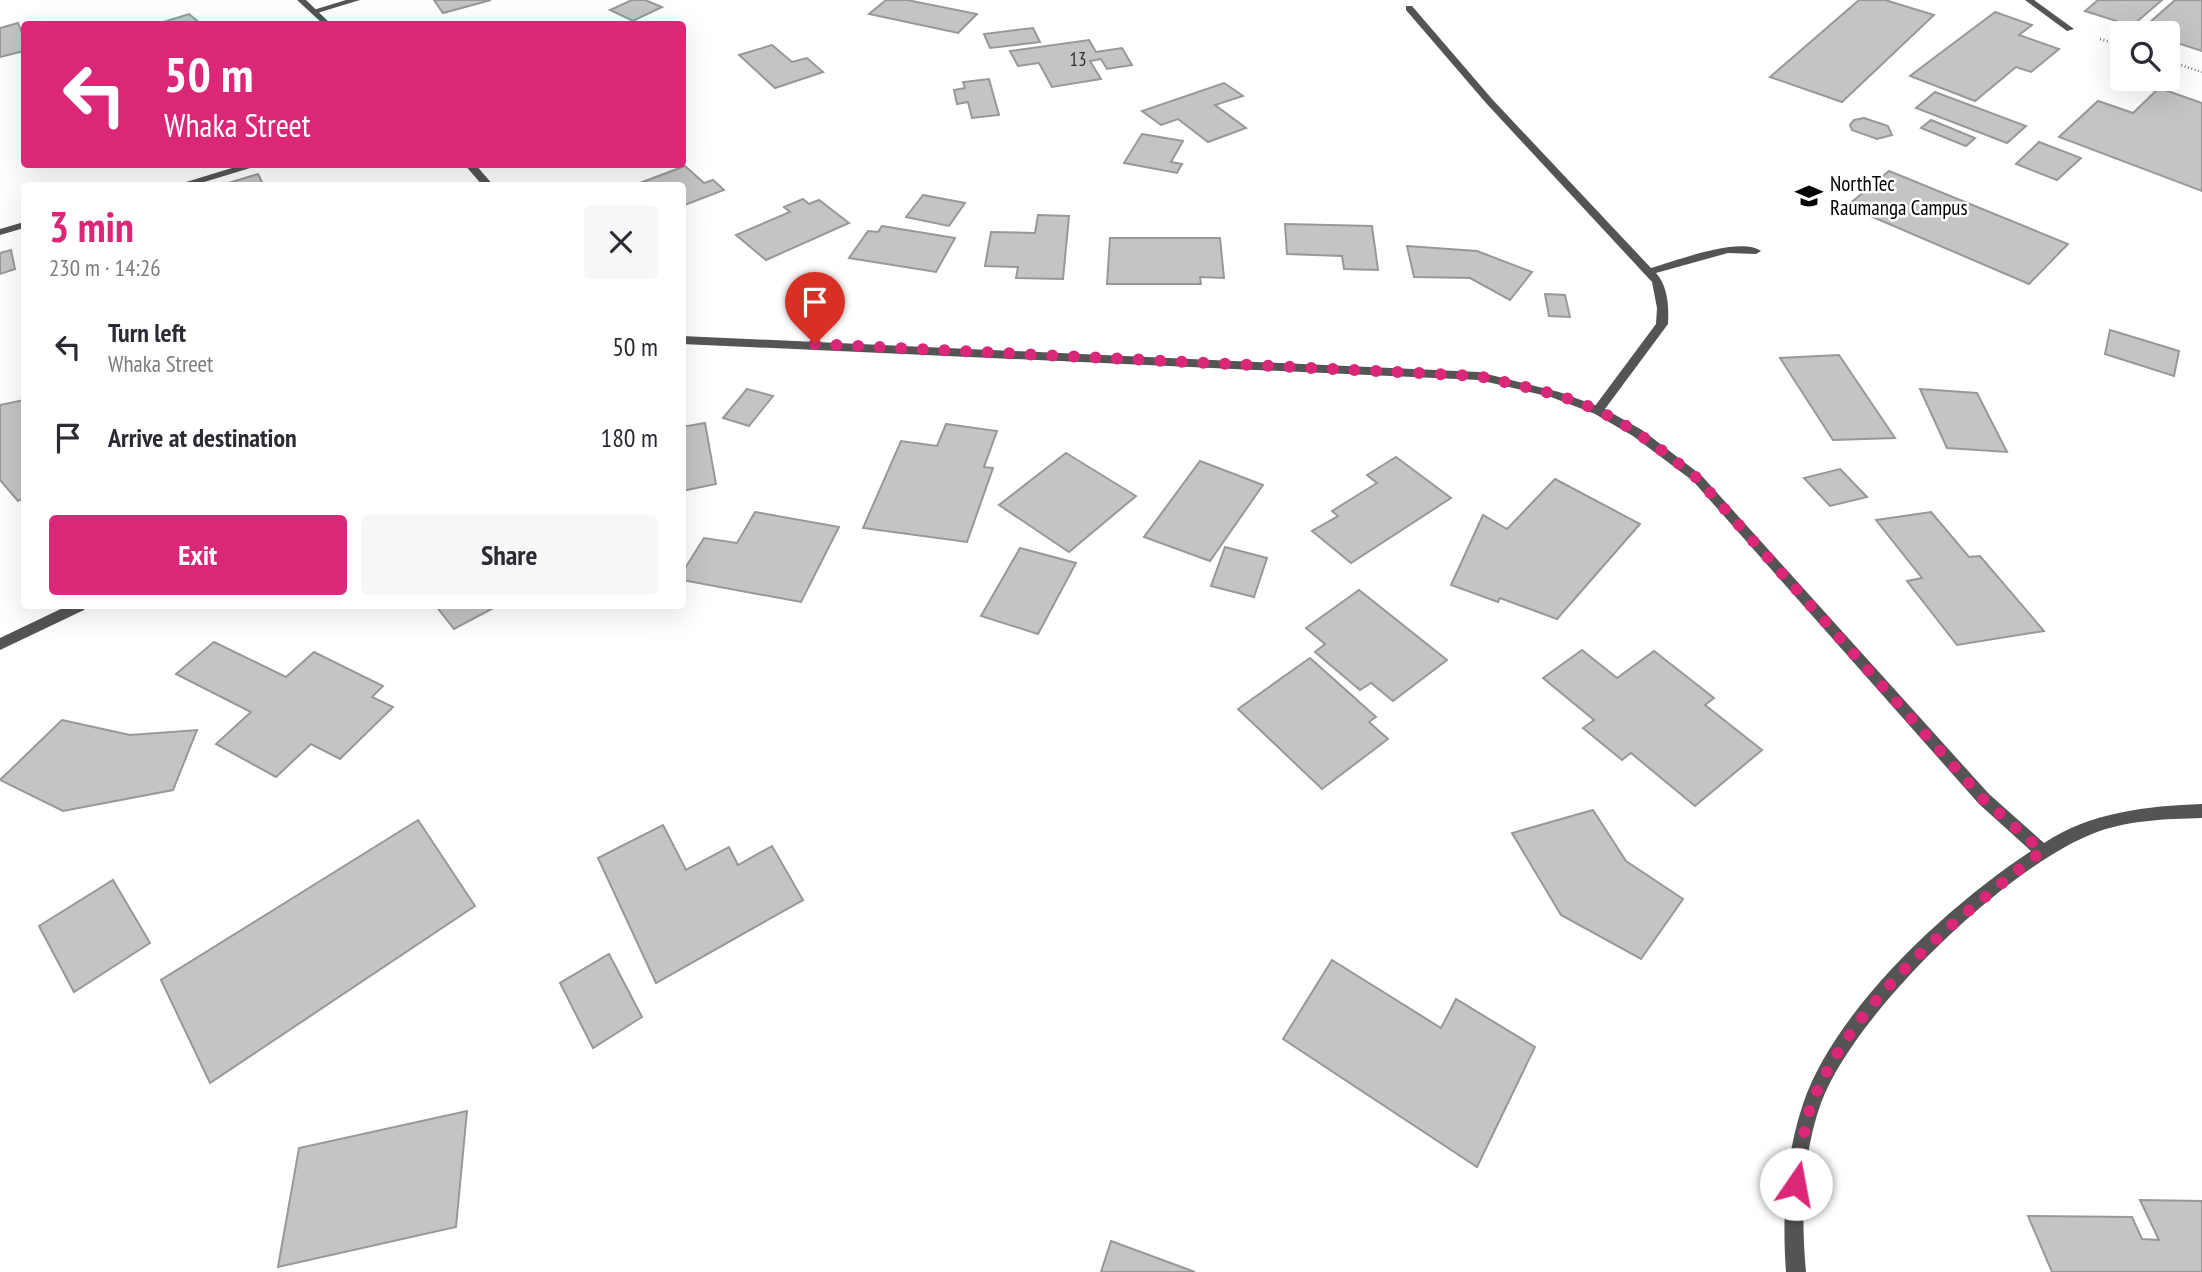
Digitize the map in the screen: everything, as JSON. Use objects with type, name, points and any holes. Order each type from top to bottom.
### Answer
[{"type":"street","points":[[301,0],[324,21]]},
{"type":"street","points":[[314,11],[356,0]]},
{"type":"street","points":[[2029,0],[2070,29]]},
{"type":"street","points":[[1409,8],[1489,101],[1657,281],[1663,308],[1662,324],[1598,410]]},
{"type":"street","points":[[193,182],[243,168]]},
{"type":"street","points":[[473,168],[485,182]]},
{"type":"street","points":[[0,232],[21,226]]},
{"type":"street","points":[[1649,272],[1716,253],[1756,251]]},
{"type":"street","points":[[686,340],[1479,376],[1548,393],[1598,410],[1647,439],[1697,478],[1983,799],[2042,851]]},
{"type":"street","points":[[0,644],[73,609]]},
{"type":"street","points":[[1797,1272],[1796,1184],[1812,1102],[1851,1030],[1901,972],[1956,920],[2042,851],[2086,828],[2142,813],[2202,811]]},
{"type":"path","points":[[2180,65],[2202,72]]},
{"type":"building","points":[[434,0],[491,0],[443,13]]},
{"type":"building","points":[[632,0],[645,0],[662,7],[633,21],[610,10]]},
{"type":"building","points":[[886,0],[907,0],[977,14],[958,33],[869,14]]},
{"type":"building","points":[[1859,0],[1885,0],[1934,15],[1842,102],[1770,77]]},
{"type":"building","points":[[2098,0],[2162,0],[2138,21],[2116,21],[2085,11]]},
{"type":"building","points":[[2175,0],[2202,0],[2202,51],[2180,44],[2180,21],[2151,21]]},
{"type":"building","points":[[1995,12],[2032,25],[2019,35],[2059,49],[2031,72],[2016,67],[1975,101],[1910,76]]},
{"type":"building","points":[[189,14],[197,21],[167,21]]},
{"type":"building","points":[[18,23],[21,30],[21,52],[0,57],[0,28]]},
{"type":"building","points":[[1033,28],[1040,42],[990,48],[984,34]]},
{"type":"building","points":[[1089,40],[1096,52],[1122,48],[1132,65],[1107,69],[1101,59],[1090,61],[1101,79],[1052,87],[1039,63],[1018,66],[1010,51]]},
{"type":"building","points":[[772,45],[792,62],[807,58],[823,72],[775,88],[739,55]]},
{"type":"building","points":[[989,79],[999,115],[972,118],[968,102],[957,104],[954,90],[965,88],[963,82]]},
{"type":"building","points":[[1224,83],[1243,96],[1215,105],[1246,128],[1208,142],[1178,119],[1161,125],[1142,111]]},
{"type":"building","points":[[2156,91],[2168,91],[2202,103],[2202,191],[2059,137],[2098,101],[2133,113]]},
{"type":"building","points":[[1935,92],[2026,126],[2007,143],[1916,108]]},
{"type":"building","points":[[1864,118],[1888,126],[1892,135],[1877,139],[1852,130],[1850,125],[1854,120]]},
{"type":"building","points":[[1931,120],[1975,138],[1966,146],[1921,128]]},
{"type":"building","points":[[1142,134],[1183,141],[1171,162],[1182,164],[1177,173],[1124,163]]},
{"type":"building","points":[[2039,142],[2081,158],[2057,180],[2016,164]]},
{"type":"building","points":[[686,167],[704,183],[713,180],[724,190],[686,204],[686,182],[643,182]]},
{"type":"building","points":[[1889,171],[2068,244],[2029,284],[1847,206]]},
{"type":"building","points":[[258,174],[262,182],[232,182]]},
{"type":"building","points":[[923,195],[965,203],[949,226],[906,217]]},
{"type":"building","points":[[803,199],[809,204],[819,200],[849,223],[766,260],[736,235],[790,212],[784,207]]},
{"type":"building","points":[[1038,215],[1069,216],[1063,279],[1016,278],[1018,267],[985,266],[991,232],[1035,233]]},
{"type":"building","points":[[1285,224],[1372,226],[1378,270],[1344,269],[1342,256],[1287,254]]},
{"type":"building","points":[[882,226],[955,238],[936,272],[849,258],[868,231],[878,232]]},
{"type":"building","points":[[1110,238],[1220,238],[1224,278],[1200,277],[1201,284],[1107,284]]},
{"type":"building","points":[[1407,246],[1477,251],[1532,272],[1510,300],[1470,278],[1414,277]]},
{"type":"building","points":[[11,250],[15,269],[0,274],[0,253]]},
{"type":"building","points":[[1545,294],[1565,295],[1570,317],[1549,316]]},
{"type":"building","points":[[2110,330],[2179,351],[2174,376],[2105,354]]},
{"type":"building","points":[[1839,355],[1895,438],[1833,440],[1780,358]]},
{"type":"building","points":[[747,389],[773,396],[749,426],[723,418]]},
{"type":"building","points":[[1920,389],[1977,393],[2007,452],[1947,448]]},
{"type":"building","points":[[21,401],[21,500],[18,501],[0,480],[0,405]]},
{"type":"building","points":[[705,423],[716,484],[686,490],[686,426]]},
{"type":"building","points":[[946,424],[997,431],[984,467],[993,468],[967,542],[863,528],[901,441],[937,446]]},
{"type":"building","points":[[1066,453],[1136,496],[1069,552],[999,505]]},
{"type":"building","points":[[1396,457],[1451,498],[1351,563],[1312,531],[1338,516],[1332,511],[1377,483],[1367,475]]},
{"type":"building","points":[[1200,461],[1263,485],[1210,561],[1144,537]]},
{"type":"building","points":[[1840,469],[1867,497],[1830,506],[1804,478]]},
{"type":"building","points":[[1555,479],[1640,524],[1557,619],[1500,598],[1498,602],[1451,585],[1483,515],[1507,529]]},
{"type":"building","points":[[755,512],[839,527],[801,602],[686,581],[686,567],[704,538],[737,543]]},
{"type":"building","points":[[1931,512],[1969,557],[1980,556],[2044,631],[1957,645],[1907,581],[1922,578],[1876,520]]},
{"type":"building","points":[[1225,547],[1267,558],[1254,597],[1211,586]]},
{"type":"building","points":[[1020,548],[1076,563],[1038,634],[981,616]]},
{"type":"building","points":[[1359,590],[1447,660],[1393,701],[1371,683],[1360,690],[1315,652],[1325,644],[1306,628]]},
{"type":"building","points":[[438,609],[491,609],[454,629]]},
{"type":"building","points":[[214,642],[286,677],[314,652],[383,686],[372,697],[393,707],[340,759],[311,744],[276,777],[216,744],[251,712],[176,674]]},
{"type":"building","points":[[1582,650],[1617,678],[1654,651],[1714,698],[1705,705],[1762,750],[1695,806],[1631,753],[1622,760],[1583,728],[1594,720],[1543,678]]},
{"type":"building","points":[[1310,658],[1376,717],[1369,722],[1388,739],[1322,789],[1238,709]]},
{"type":"building","points":[[62,720],[130,735],[197,730],[173,790],[63,811],[0,780]]},
{"type":"building","points":[[1593,810],[1626,861],[1683,899],[1641,959],[1561,915],[1512,833]]},
{"type":"building","points":[[418,820],[475,906],[210,1083],[161,980]]},
{"type":"building","points":[[663,825],[686,870],[729,847],[738,865],[772,846],[803,900],[656,983],[598,858]]},
{"type":"building","points":[[113,880],[150,943],[74,992],[39,926]]},
{"type":"building","points":[[609,954],[642,1017],[593,1048],[560,983]]},
{"type":"building","points":[[1332,960],[1441,1028],[1456,999],[1535,1047],[1477,1167],[1283,1039]]},
{"type":"building","points":[[467,1111],[456,1227],[278,1267],[299,1148]]},
{"type":"building","points":[[2140,1200],[2202,1201],[2202,1272],[2052,1272],[2028,1216],[2132,1217],[2142,1239],[2159,1240]]},
{"type":"building","points":[[1111,1241],[1195,1272],[1101,1272]]},
{"type":"place","name":"NorthTec Raumanga Campus","points":[[1809,196]]},
{"type":"route","points":[[815,344],[1479,376],[1548,393],[1598,410],[1647,439],[1697,478],[1742,525],[1983,799],[2042,851],[1956,920],[1901,972],[1851,1030],[1812,1102],[1796,1184]]}]
